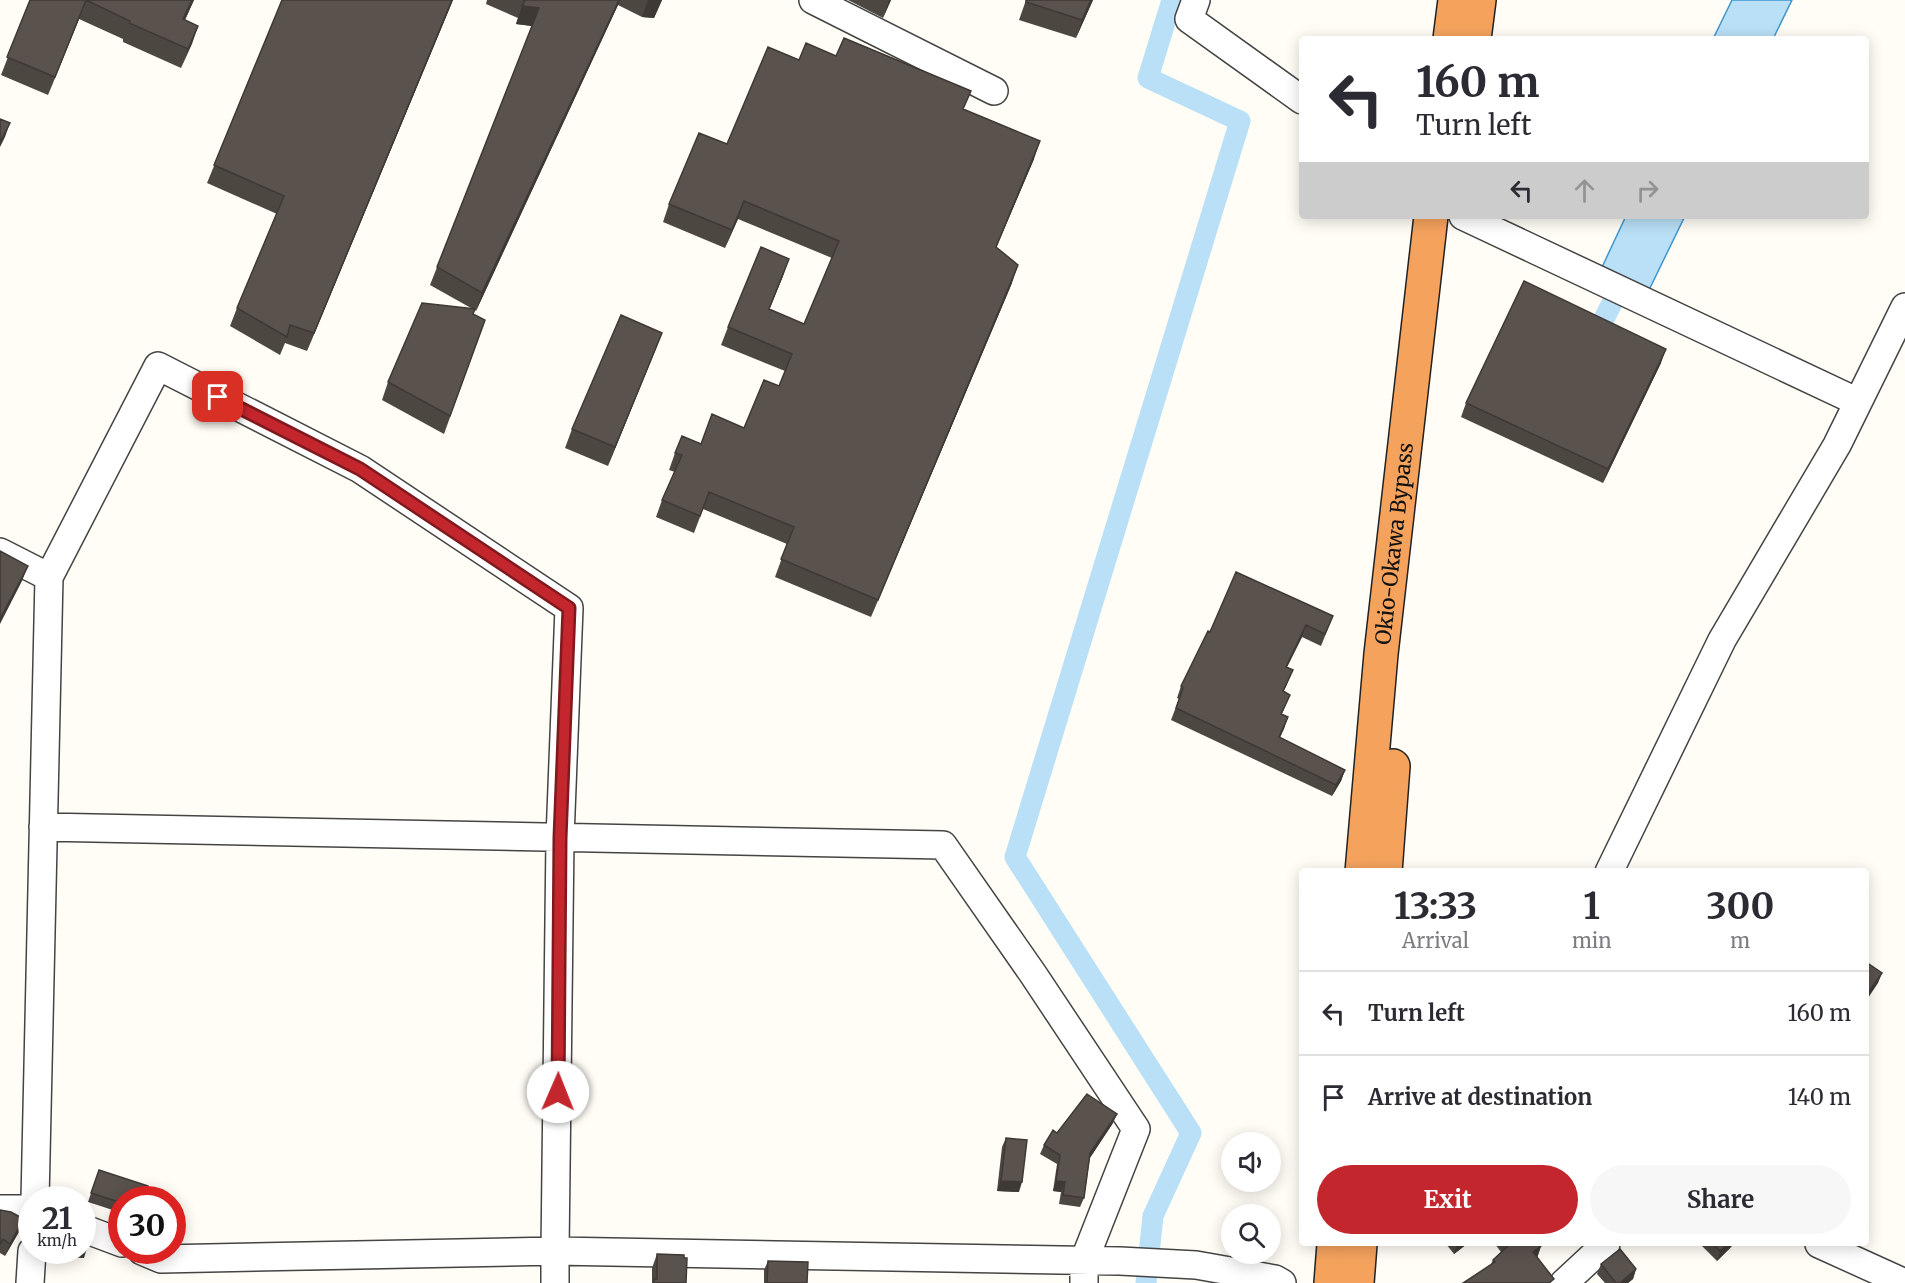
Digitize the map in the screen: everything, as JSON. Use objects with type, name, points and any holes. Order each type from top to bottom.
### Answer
[{"type":"highway","points":[[1450,36],[1455,0]]},
{"type":"highway","points":[[1474,36],[1479,0]]},
{"type":"highway","name":"Okio-Okawa Bypass","points":[[1362,868],[1381,654],[1444,226]]},
{"type":"highway","name":"Okio-Okawa Bypass","points":[[1385,868],[1395,731],[1444,226]]},
{"type":"highway","points":[[1331,1283],[1334,1246]]},
{"type":"highway","points":[[1357,1283],[1360,1246]]},
{"type":"street","points":[[813,0],[994,91]]},
{"type":"street","points":[[1196,0],[1189,19],[1299,98]]},
{"type":"street","points":[[1444,226],[1858,402]]},
{"type":"street","points":[[1611,868],[1722,640],[1837,445],[1905,307]]},
{"type":"street","points":[[35,1186],[49,577],[158,366],[360,469],[569,608],[560,838],[555,1283]]},
{"type":"street","points":[[0,552],[49,577]]},
{"type":"street","points":[[43,827],[943,845],[1033,974],[1136,1129],[1084,1272]]},
{"type":"street","points":[[0,1209],[18,1209]]},
{"type":"street","points":[[1564,1283],[1604,1246]]},
{"type":"street","points":[[1823,1246],[1905,1283]]},
{"type":"street","points":[[186,1258],[555,1251],[1084,1272],[1120,1261],[1196,1265],[1275,1279],[1282,1283]]},
{"type":"street","points":[[30,1283],[31,1264]]},
{"type":"water","points":[[1732,0],[1792,0],[1774,36],[1714,36]]},
{"type":"water","points":[[1625,219],[1684,219],[1648,292],[1604,272],[1603,265]]},
{"type":"building","points":[[30,0],[86,0],[55,77],[7,57]]},
{"type":"building","points":[[86,0],[192,0],[183,19],[198,26],[188,49],[129,23],[130,21]]},
{"type":"building","points":[[282,0],[452,0],[314,333],[290,325],[287,337],[237,308],[284,196],[214,165]]},
{"type":"building","points":[[523,0],[619,0],[482,293],[437,267],[539,8],[522,6],[525,1]]},
{"type":"building","points":[[1026,0],[1091,0],[1082,20],[1026,2]]},
{"type":"building","points":[[844,38],[971,91],[963,109],[1040,141],[996,247],[1018,265],[878,600],[781,559],[794,527],[709,492],[700,516],[662,500],[682,455],[675,453],[682,436],[701,444],[712,414],[744,428],[764,380],[779,386],[792,354],[728,327],[761,247],[789,259],[769,309],[804,324],[839,241],[744,201],[732,230],[669,204],[699,133],[727,144],[768,47],[799,60],[806,43],[836,56]]},
{"type":"building","points":[[0,119],[10,123],[0,142]]},
{"type":"building","points":[[1524,281],[1666,349],[1608,469],[1466,403]]},
{"type":"building","points":[[422,303],[475,309],[473,314],[485,320],[450,416],[388,382]]},
{"type":"building","points":[[621,315],[662,333],[615,447],[572,429]]},
{"type":"building","points":[[0,551],[28,566],[0,619]]},
{"type":"building","points":[[1236,572],[1333,616],[1325,634],[1306,625],[1286,667],[1293,670],[1283,691],[1290,695],[1281,714],[1288,717],[1279,737],[1345,770],[1336,785],[1176,708],[1183,688],[1181,686],[1208,631],[1210,632]]},
{"type":"building","points":[[1869,964],[1882,973],[1869,992]]},
{"type":"building","points":[[1087,1094],[1117,1114],[1090,1153],[1084,1198],[1063,1195],[1065,1182],[1056,1181],[1060,1155],[1044,1145],[1053,1130],[1057,1133]]},
{"type":"building","points":[[1006,1138],[1027,1140],[1022,1182],[1001,1181]]},
{"type":"building","points":[[99,1170],[148,1186],[108,1186],[108,1198],[96,1195],[96,1186],[93,1186]]},
{"type":"building","points":[[0,1210],[18,1216],[18,1230],[10,1244],[3,1239],[0,1245]]},
{"type":"building","points":[[1508,1246],[1541,1246],[1533,1252],[1554,1279],[1549,1283],[1463,1283],[1495,1262],[1493,1260]]},
{"type":"building","points":[[1715,1246],[1726,1246],[1720,1251]]},
{"type":"building","points":[[1620,1249],[1636,1269],[1620,1283],[1616,1283],[1601,1264]]},
{"type":"building","points":[[657,1254],[684,1255],[684,1258],[687,1258],[686,1283],[654,1283],[654,1279],[657,1279]]},
{"type":"building","points":[[768,1261],[808,1262],[807,1283],[767,1283]]},
{"type":"waterway","points":[[1146,1283],[1153,1216],[1191,1133],[1015,857],[1240,121],[1148,78],[1172,0]]},
{"type":"waterway","points":[[1605,317],[1625,277]]},
{"type":"route","points":[[218,397],[360,469],[569,608],[560,838],[558,1092]]}]
